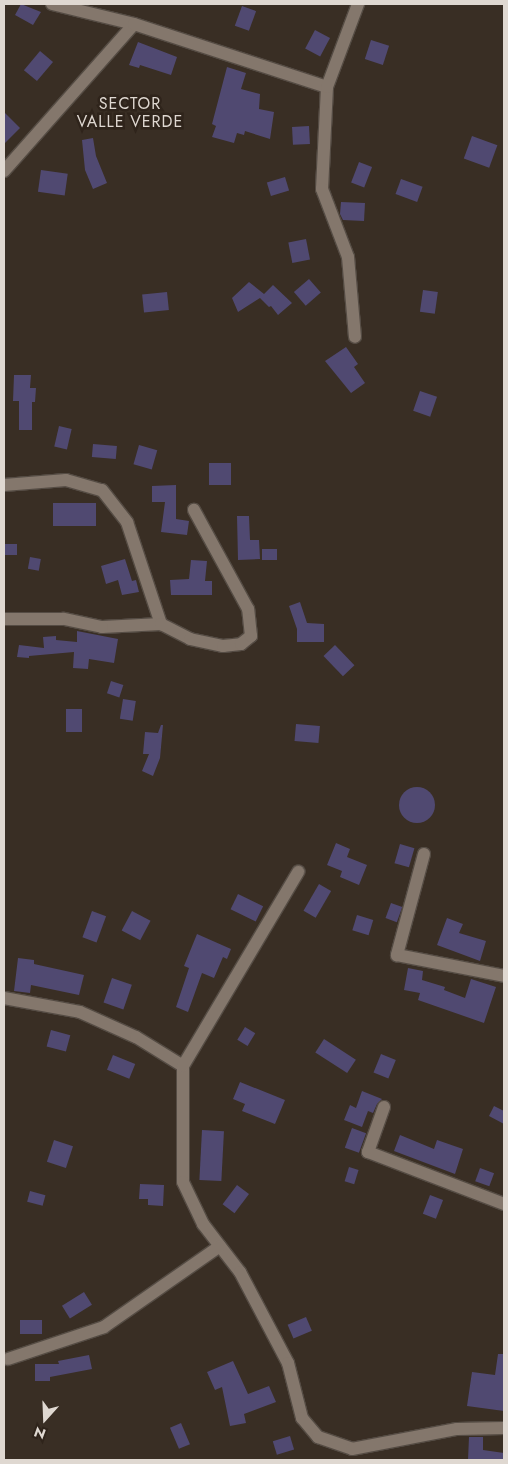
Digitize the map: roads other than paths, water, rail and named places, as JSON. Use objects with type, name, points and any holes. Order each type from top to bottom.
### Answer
[{"type":"street","points":[[52,4],[134,24],[327,87]]},
{"type":"street","points":[[355,337],[348,257],[322,188],[327,87],[358,4]]},
{"type":"street","points":[[4,171],[134,24]]},
{"type":"street","points":[[4,485],[66,480],[102,490],[127,522],[160,624]]},
{"type":"street","points":[[4,619],[63,619],[102,627],[160,624],[190,639],[223,646],[241,644],[251,636],[248,609],[194,510]]},
{"type":"street","points":[[424,854],[397,955],[504,976]]},
{"type":"street","points":[[298,872],[183,1066],[183,1182],[202,1224],[240,1272],[288,1363],[302,1418],[318,1437],[352,1449],[457,1429],[504,1428]]},
{"type":"street","points":[[4,998],[80,1012],[136,1037],[183,1066]]},
{"type":"street","points":[[384,1107],[368,1152],[504,1204]]},
{"type":"street","points":[[8,1359],[104,1327],[220,1246]]},
{"type":"district","name":"SECTOR VALLE VERDE","points":[[130,113]]}]
